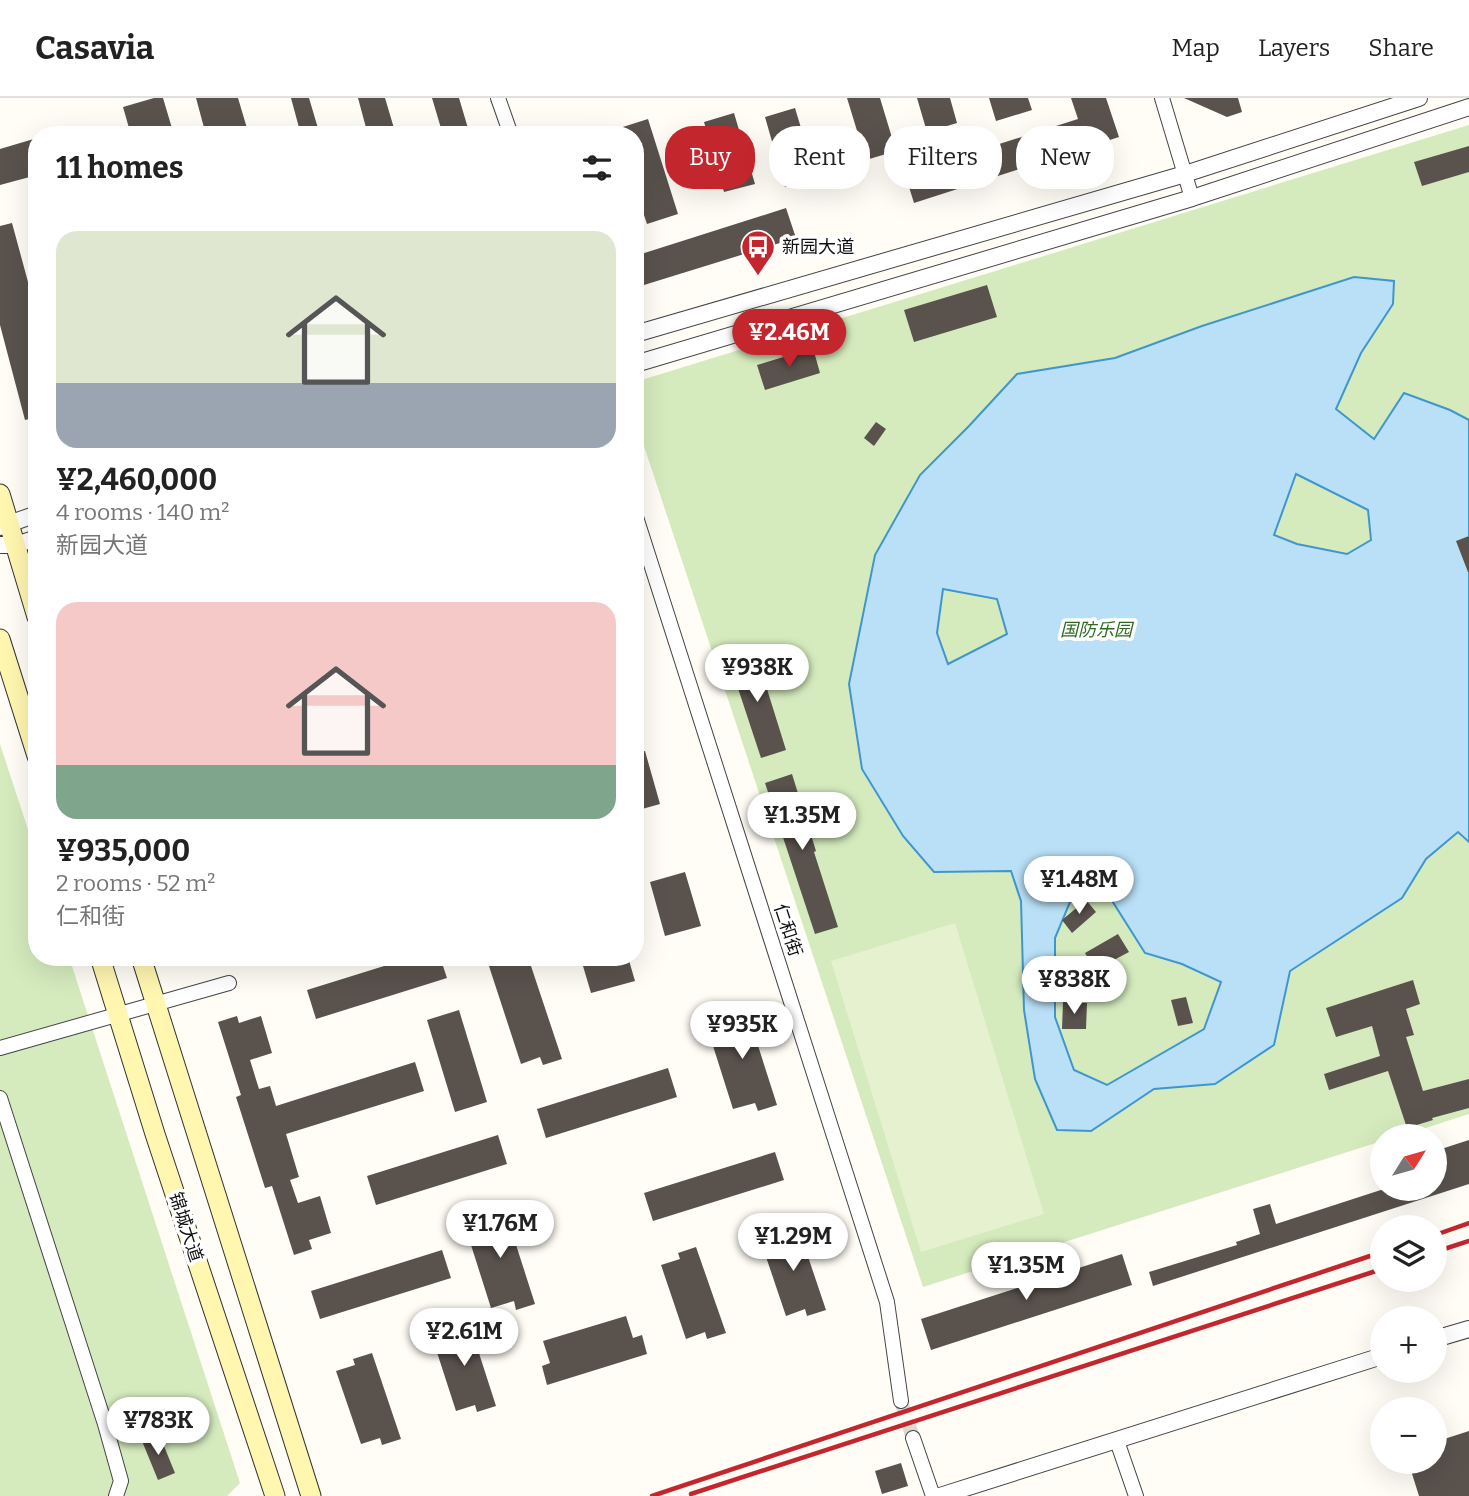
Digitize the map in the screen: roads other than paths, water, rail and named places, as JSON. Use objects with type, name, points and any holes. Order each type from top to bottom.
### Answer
[{"type":"main road","points":[[0,494],[7,545],[28,595]]},
{"type":"main road","points":[[0,639],[28,728]]},
{"type":"main road","name":"锦城大道","points":[[103,966],[275,1496]]},
{"type":"main road","name":"锦城大道","points":[[144,966],[311,1496]]},
{"type":"street","points":[[498,98],[508,126]]},
{"type":"street","points":[[1162,98],[1192,198]]},
{"type":"street","points":[[644,331],[1185,174],[1419,98]]},
{"type":"street","points":[[644,361],[1192,198],[1469,107]]},
{"type":"street","points":[[4,525],[28,517]]},
{"type":"street","points":[[7,545],[28,540]]},
{"type":"street","name":"仁和街","points":[[644,542],[887,1303],[901,1401]]},
{"type":"street","points":[[0,1048],[229,983]]},
{"type":"street","points":[[0,1098],[105,1424],[121,1481],[116,1496]]},
{"type":"street","points":[[1447,1335],[1469,1329]]},
{"type":"street","points":[[940,1496],[1370,1360]]},
{"type":"street","points":[[913,1438],[933,1496]]},
{"type":"street","points":[[1118,1441],[1136,1496]]},
{"type":"water","points":[[1354,277],[1394,281],[1393,304],[1361,353],[1336,409],[1374,439],[1404,393],[1469,420],[1469,842],[1458,832],[1426,859],[1402,898],[1290,971],[1274,1045],[1215,1084],[1154,1089],[1091,1131],[1057,1130],[1035,1079],[1024,1010],[1021,901],[1011,871],[934,872],[903,836],[862,769],[849,684],[875,555],[920,475],[1017,374],[1115,358],[1202,326]],"holes":[[[1296,474],[1368,510],[1371,540],[1347,554],[1297,544],[1274,535]],[[943,589],[997,599],[1007,634],[948,664],[937,633]],[[1075,890],[1109,896],[1145,953],[1182,964],[1221,982],[1204,1029],[1107,1085],[1074,1070],[1055,1017],[1055,938]]]},
{"type":"tunnel","points":[[901,1401],[913,1438]]},
{"type":"railway","points":[[1447,1231],[1469,1223]]},
{"type":"railway","points":[[1447,1248],[1469,1241]]},
{"type":"railway","points":[[652,1496],[1370,1256]]},
{"type":"railway","points":[[691,1494],[1370,1273]]},
{"type":"place","name":"新园大道","points":[[758,277]]},
{"type":"park label","name":"国防乐园","points":[[1096,630]]}]
